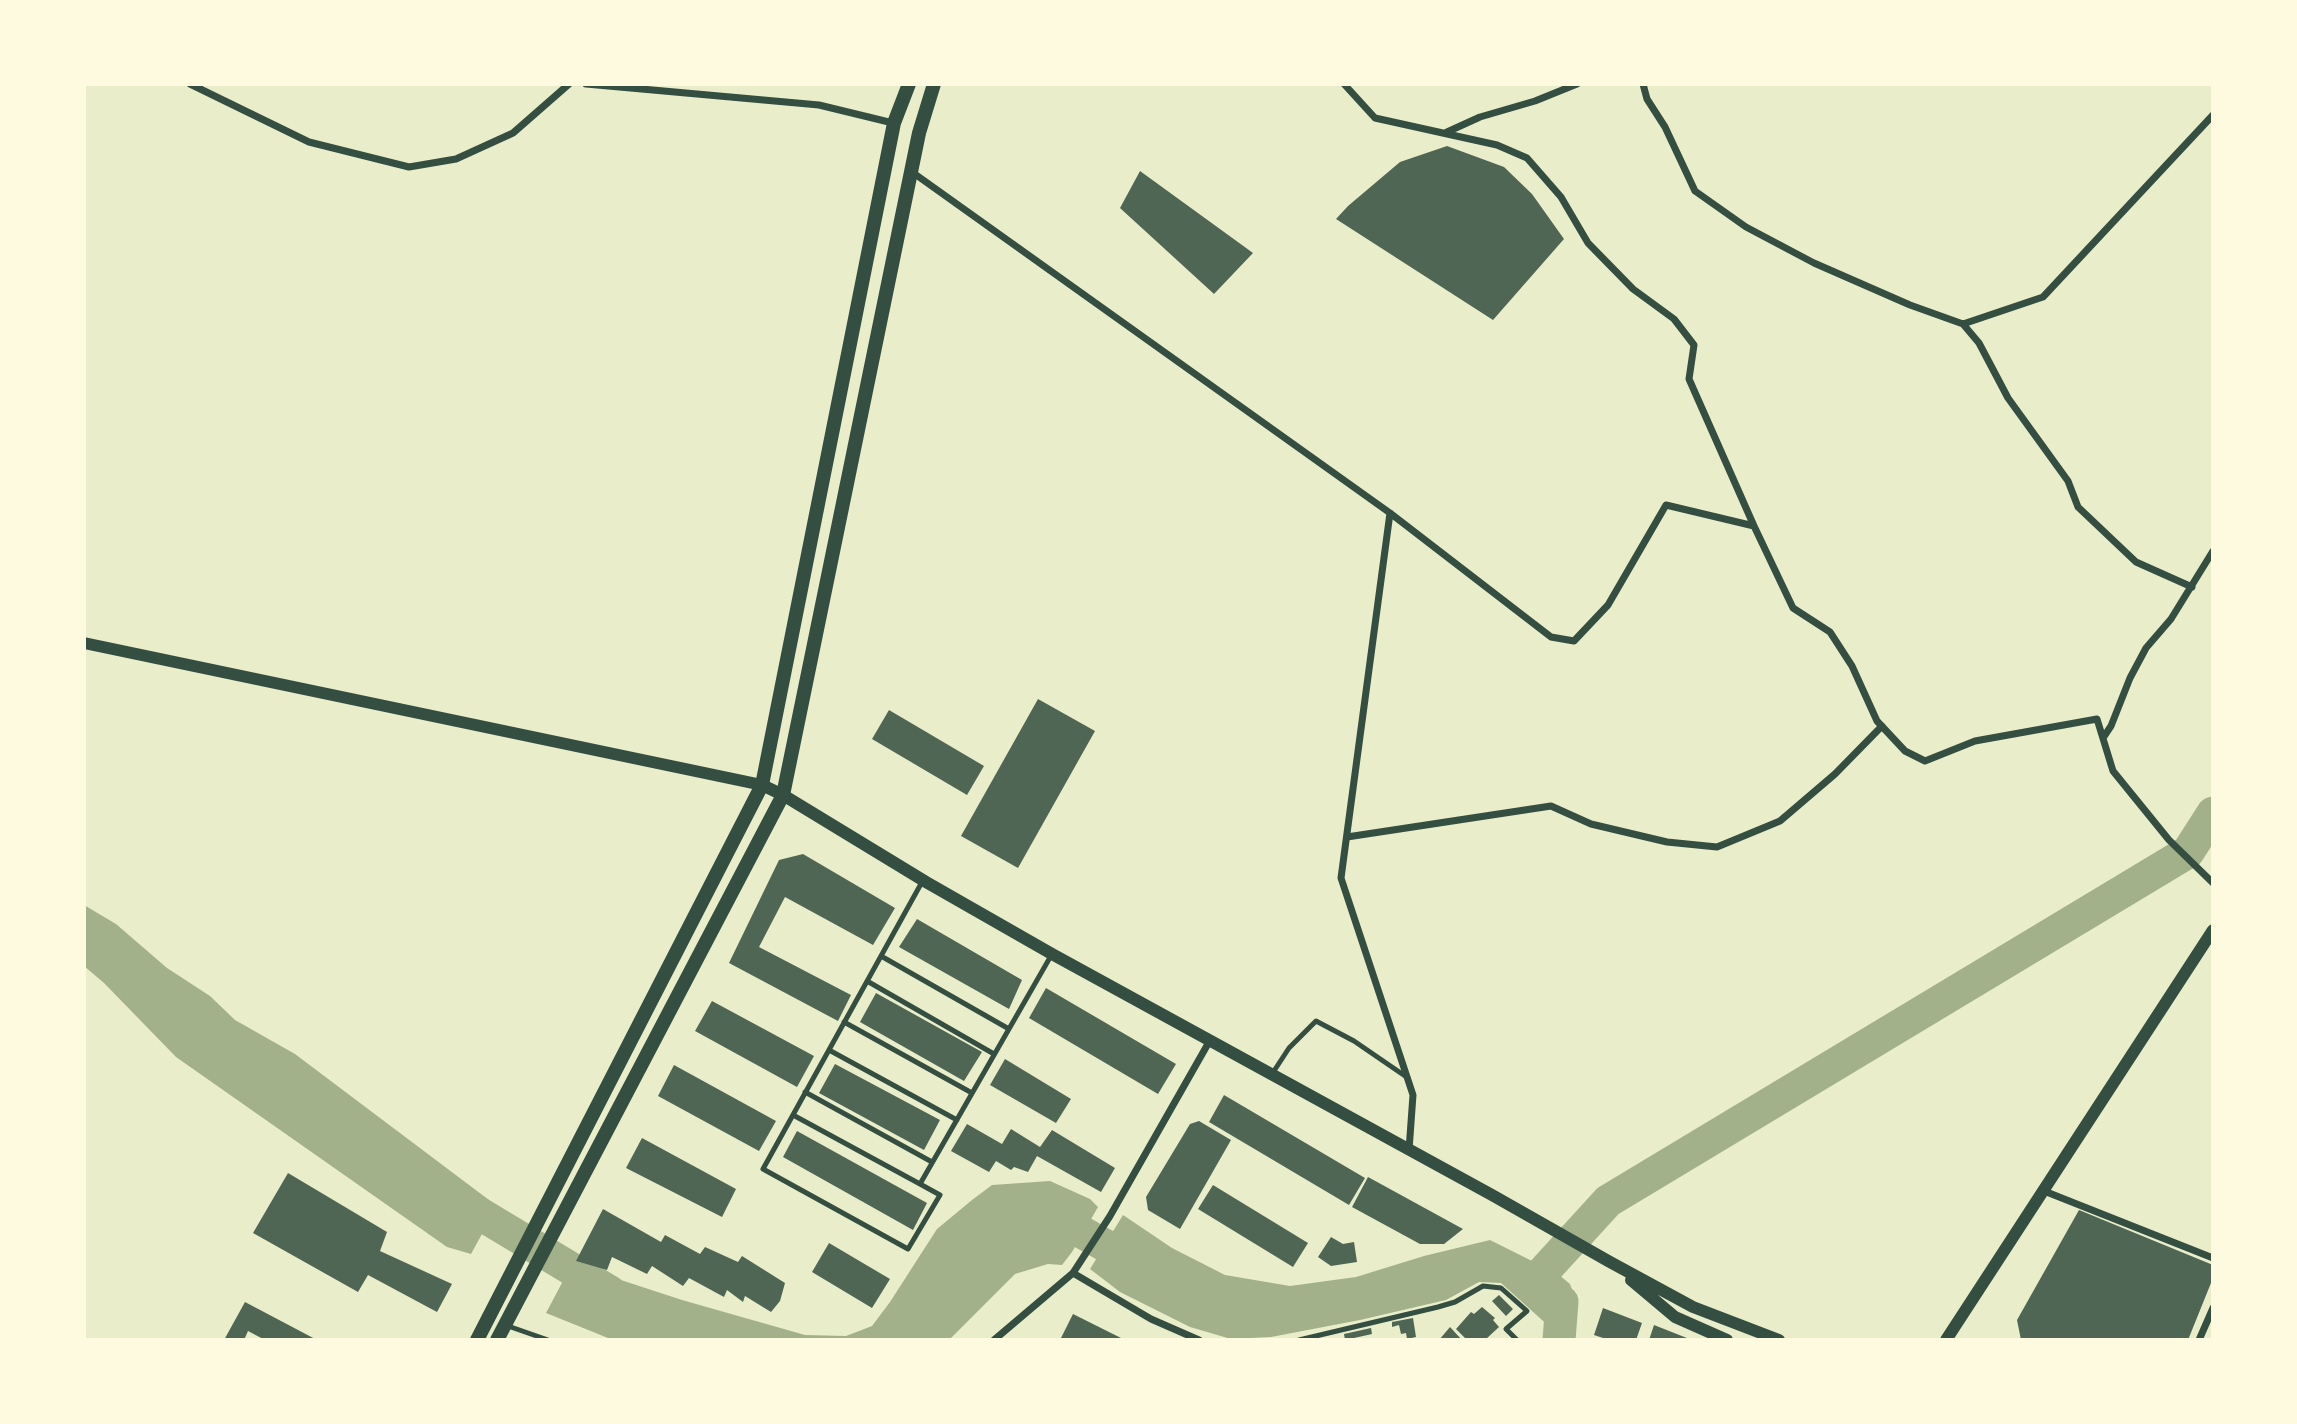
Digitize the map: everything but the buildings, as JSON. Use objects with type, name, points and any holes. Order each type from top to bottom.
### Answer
[{"type":"main road","points":[[477,1340],[762,785],[894,123],[909,84]]},
{"type":"main road","points":[[497,1340],[783,795],[919,133],[934,84]]},
{"type":"street","points":[[190,84],[309,142],[409,167],[456,159],[513,133],[569,84]]},
{"type":"street","points":[[586,84],[818,106],[894,123]]},
{"type":"street","points":[[1344,84],[1375,118],[1497,145],[1527,158],[1561,197],[1588,243],[1633,289],[1674,319],[1694,345],[1689,379],[1793,608],[1830,632],[1852,666],[1877,721],[1905,751],[1925,761],[1975,741],[2097,719],[2113,771],[2169,841],[2213,883]]},
{"type":"street","points":[[1446,133],[1480,117],[1535,102],[1577,84]]},
{"type":"street","points":[[1643,84],[1647,99],[1665,127],[1695,191],[1746,227],[1814,263],[1910,305],[1963,324],[1979,343],[2008,398],[2068,481],[2078,507],[2137,562],[2192,587]]},
{"type":"street","points":[[1963,324],[2043,297],[2213,115]]},
{"type":"street","points":[[912,172],[1390,513],[1551,637],[1574,641],[1608,605],[1666,505],[1754,526]]},
{"type":"street","points":[[1390,513],[1341,878],[1413,1095],[1409,1151]]},
{"type":"street","points":[[2103,738],[2146,648],[2171,619],[2213,551]]},
{"type":"street","points":[[84,643],[762,785],[1052,954],[1610,1262],[1693,1307],[1779,1340]]},
{"type":"street","points":[[1347,837],[1551,806],[1591,824],[1667,842],[1717,847],[1780,821],[1835,774],[1882,726]]},
{"type":"street","points":[[1946,1340],[2213,930]]},
{"type":"street","points":[[995,1340],[1073,1273],[1110,1216],[1209,1042]]},
{"type":"street","points":[[2044,1191],[2213,1258]]},
{"type":"street","points":[[1610,1262],[1675,1317],[1727,1340]]},
{"type":"street","points":[[1073,1273],[1151,1319],[1199,1340]]},
{"type":"street","points":[[2199,1340],[2213,1308]]},
{"type":"lane","points":[[793,1115],[940,1195],[908,1249],[763,1168],[923,880]]},
{"type":"lane","points":[[920,1184],[1052,954]]},
{"type":"lane","points":[[881,956],[1009,1029]]},
{"type":"lane","points":[[867,981],[995,1054]]},
{"type":"lane","points":[[1271,1076],[1289,1048],[1316,1021],[1354,1041],[1408,1079]]},
{"type":"lane","points":[[844,1022],[972,1093]]},
{"type":"lane","points":[[829,1050],[957,1120]]},
{"type":"lane","points":[[805,1092],[933,1162]]},
{"type":"lane","points":[[1299,1340],[1438,1307],[1455,1302],[1483,1286],[1502,1288],[1527,1311],[1506,1329],[1517,1340]]},
{"type":"lane","points":[[505,1325],[548,1340]]},
{"type":"shaded area","points":[[84,905],[116,924],[167,968],[210,996],[235,1020],[295,1054],[493,1203],[494,1212],[471,1254],[447,1247],[176,1057],[84,966]]},
{"type":"shaded area","points":[[1050,1181],[1090,1199],[1098,1207],[1072,1252],[1062,1265],[1048,1264],[1015,1274],[949,1340],[613,1340],[546,1313],[572,1264],[682,1300],[805,1335],[846,1336],[872,1326],[937,1229],[972,1200],[992,1185]]},
{"type":"shaded area","points":[[1123,1215],[1172,1248],[1225,1275],[1290,1286],[1356,1277],[1424,1256],[1490,1240],[1558,1274],[1570,1284],[1576,1301],[1574,1340],[1549,1340],[1552,1329],[1501,1283],[1479,1282],[1446,1300],[1360,1320],[1271,1337],[1231,1339],[1190,1327],[1120,1292],[1090,1269]]},
{"type":"waterway","points":[[1559,1340],[1562,1302],[1534,1282],[1608,1201],[2188,852],[2213,813]]},
{"type":"waterway","points":[[452,1197],[610,1292]]},
{"type":"waterway","points":[[1041,1219],[1053,1220],[1078,1230],[1143,1267]]}]
